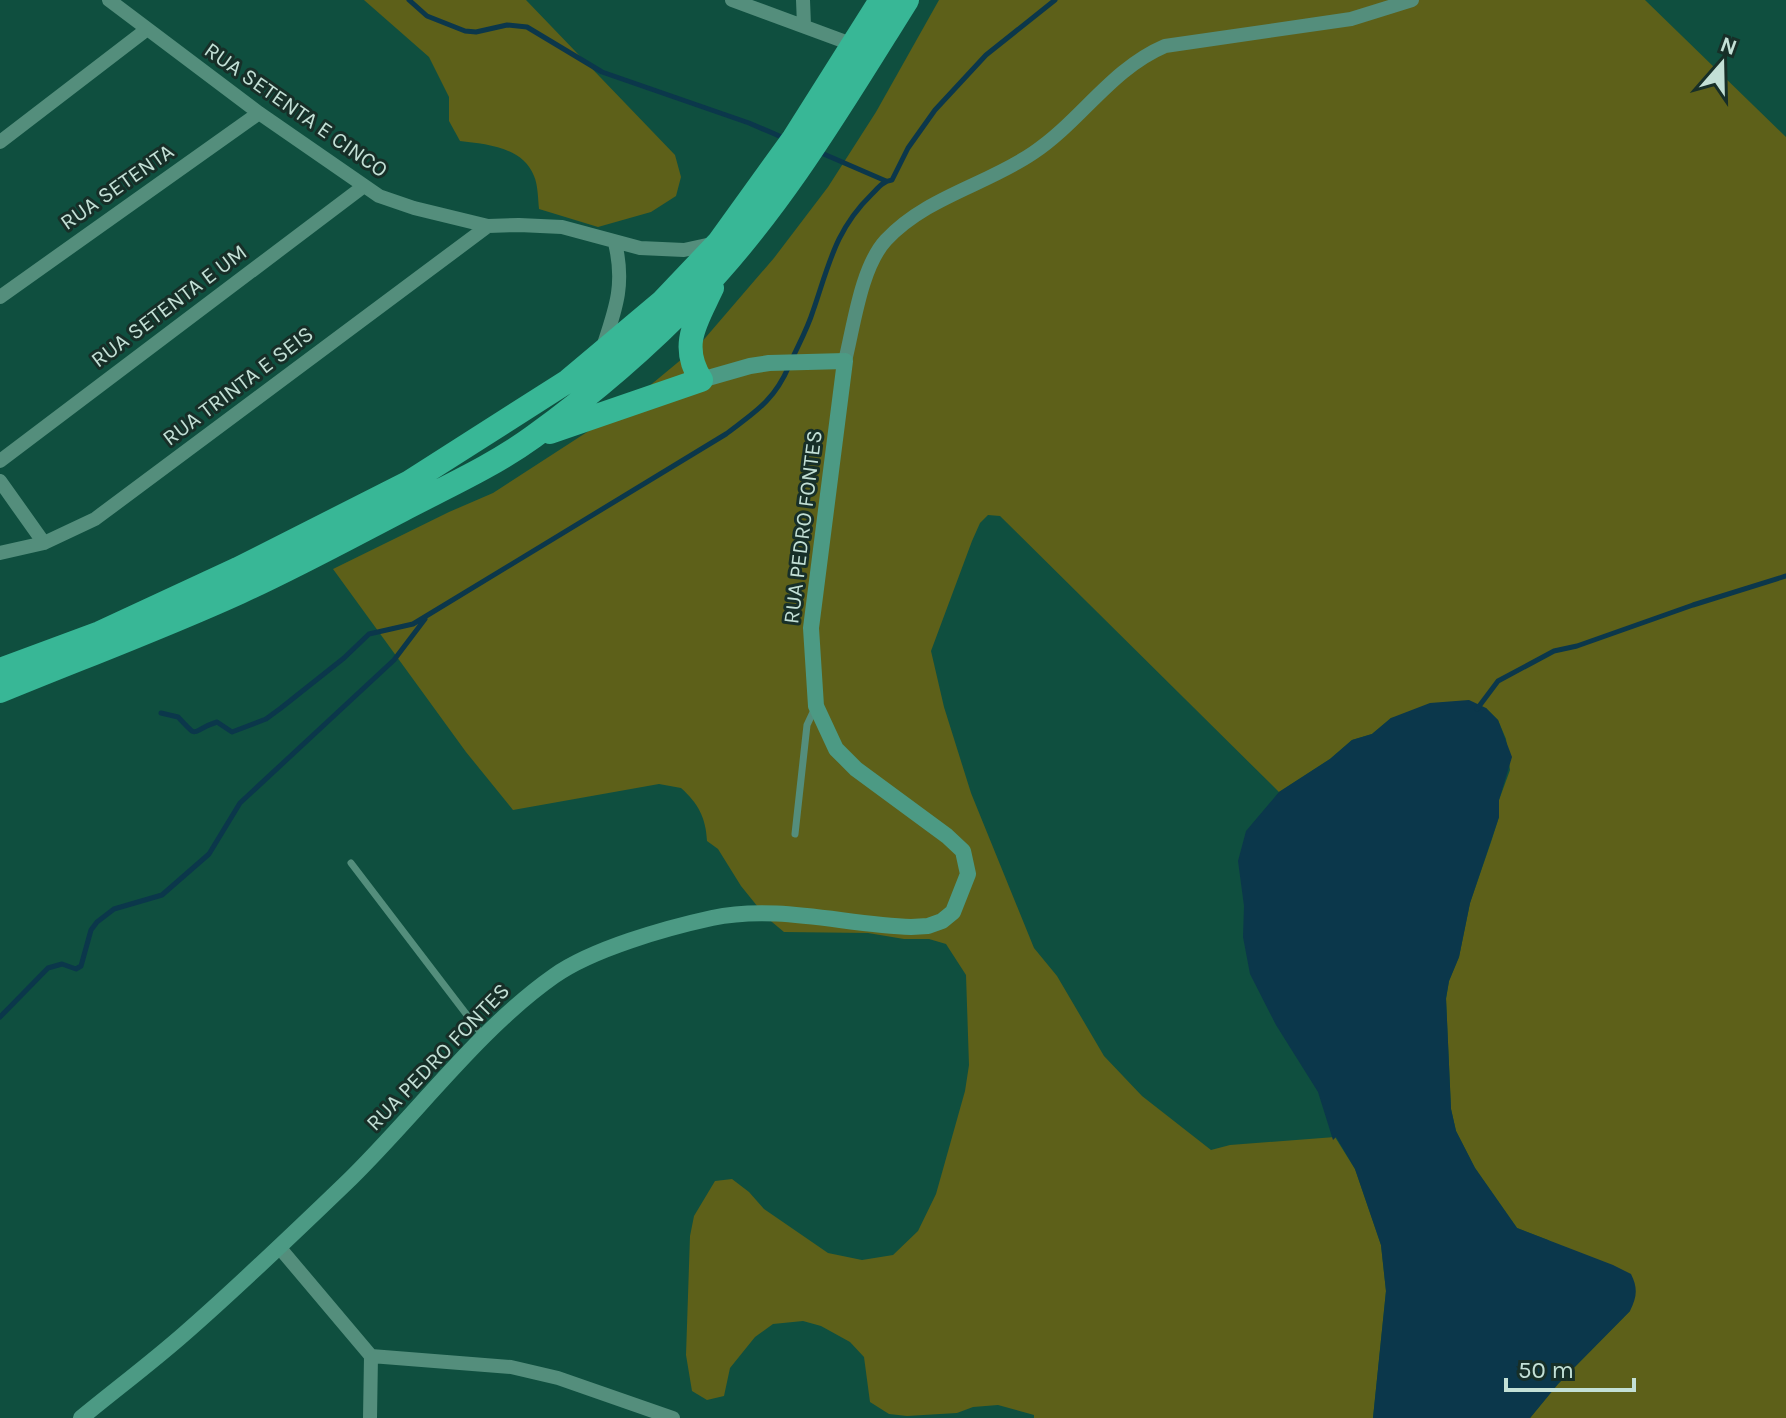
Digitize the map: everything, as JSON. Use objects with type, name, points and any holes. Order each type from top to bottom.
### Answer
[{"type":"highway","points":[[0,670],[100,633],[238,569],[408,483],[568,381],[662,302],[719,242],[794,138],[881,0]]},
{"type":"highway","points":[[0,691],[298,564],[533,438],[617,370],[722,268],[760,223],[797,171],[907,0]]},
{"type":"highway","points":[[533,438],[701,380],[692,364],[689,348],[698,318],[722,268]]},
{"type":"street","name":"RUA SETENTA E CINCO","points":[[109,0],[259,113],[379,196],[488,226],[562,227],[615,243],[662,251],[684,250],[719,242]]},
{"type":"street","points":[[732,0],[854,45]]},
{"type":"street","points":[[803,0],[804,25]]},
{"type":"street","name":"RUA PEDRO FONTES","points":[[81,1418],[183,1335],[279,1247],[363,1167],[484,1038],[523,1000],[556,975],[634,941],[712,918],[752,912],[911,927],[942,921],[953,912],[968,874],[963,851],[856,769],[836,749],[816,706],[811,628],[845,361],[866,278],[886,240],[924,210],[1031,155],[1054,139],[1114,79],[1145,55],[1165,46],[1351,19],[1412,0]]},
{"type":"street","points":[[0,142],[146,30]]},
{"type":"street","name":"RUA SETENTA","points":[[0,297],[259,113]]},
{"type":"street","name":"RUA SETENTA E UM","points":[[0,461],[364,186]]},
{"type":"street","name":"RUA TRINTA E SEIS","points":[[0,553],[44,543],[113,507],[488,226]]},
{"type":"street","points":[[601,354],[618,292],[621,268],[615,243]]},
{"type":"street","points":[[701,380],[769,363],[845,361]]},
{"type":"street","points":[[0,481],[44,543]]},
{"type":"street","points":[[279,1247],[371,1356],[370,1418]]},
{"type":"street","points":[[371,1356],[511,1367],[558,1378],[673,1418]]},
{"type":"lane","points":[[795,834],[807,725],[816,706]]},
{"type":"lane","points":[[351,863],[484,1038]]},
{"type":"shaded area","points":[[364,0],[526,0],[675,155],[681,177],[676,196],[651,212],[598,227],[539,209],[536,184],[529,166],[503,149],[460,141],[449,121],[449,97],[429,57]]},
{"type":"shaded area","points":[[939,0],[1645,0],[1786,137],[1786,1418],[1530,1418],[1558,1384],[1630,1311],[1548,1240],[1517,1228],[1475,1168],[1456,1131],[1451,1109],[1446,999],[1449,981],[1459,957],[1470,903],[1499,817],[1499,800],[1510,770],[1506,739],[1498,720],[1486,708],[1391,718],[1372,734],[1352,740],[1330,759],[1279,792],[1000,516],[988,515],[980,523],[972,541],[931,651],[944,707],[971,793],[1034,948],[1057,976],[1104,1056],[1142,1096],[1211,1150],[1230,1145],[1335,1137],[1355,1169],[1381,1245],[1386,1291],[1373,1418],[1034,1418],[1034,1415],[998,1405],[973,1407],[957,1413],[889,1414],[870,1402],[864,1357],[850,1342],[821,1326],[803,1321],[773,1324],[755,1337],[730,1368],[724,1396],[707,1400],[692,1391],[686,1355],[690,1236],[694,1216],[715,1181],[732,1179],[764,1209],[828,1253],[862,1260],[893,1255],[918,1231],[936,1194],[965,1091],[969,1065],[966,975],[946,944],[929,939],[904,939],[868,933],[784,932],[766,917],[741,886],[718,849],[707,841],[700,812],[681,788],[659,784],[513,810],[466,752],[333,569],[493,493],[618,412],[700,344],[774,258],[828,187],[876,112]]},
{"type":"water","points":[[1469,700],[1486,708],[1498,720],[1512,757],[1499,800],[1499,817],[1470,903],[1459,957],[1446,998],[1451,1109],[1456,1131],[1475,1168],[1517,1228],[1631,1274],[1636,1288],[1635,1297],[1630,1311],[1558,1384],[1530,1418],[1373,1418],[1386,1291],[1381,1245],[1355,1169],[1336,1137],[1333,1140],[1318,1092],[1276,1025],[1250,974],[1243,937],[1244,906],[1238,861],[1246,831],[1279,792],[1330,759],[1352,740],[1372,734],[1391,718],[1430,703]]},
{"type":"waterway","points":[[409,0],[427,16],[465,31],[476,32],[507,25],[527,27],[602,72],[784,138]]},
{"type":"waterway","points":[[793,357],[809,323],[841,235],[859,207],[879,187],[892,180],[908,148],[935,110],[986,55],[1055,0]]},
{"type":"waterway","points":[[819,152],[886,181]]},
{"type":"waterway","points":[[161,713],[178,717],[193,732],[217,722],[232,732],[266,719],[344,658],[369,634],[413,624],[726,434],[770,397],[789,366]]},
{"type":"waterway","points":[[1477,709],[1498,681],[1554,651],[1786,576]]},
{"type":"waterway","points":[[0,1017],[48,968],[62,964],[76,969],[81,966],[91,930],[97,922],[114,909],[162,895],[209,854],[240,803],[394,660],[425,619]]}]
